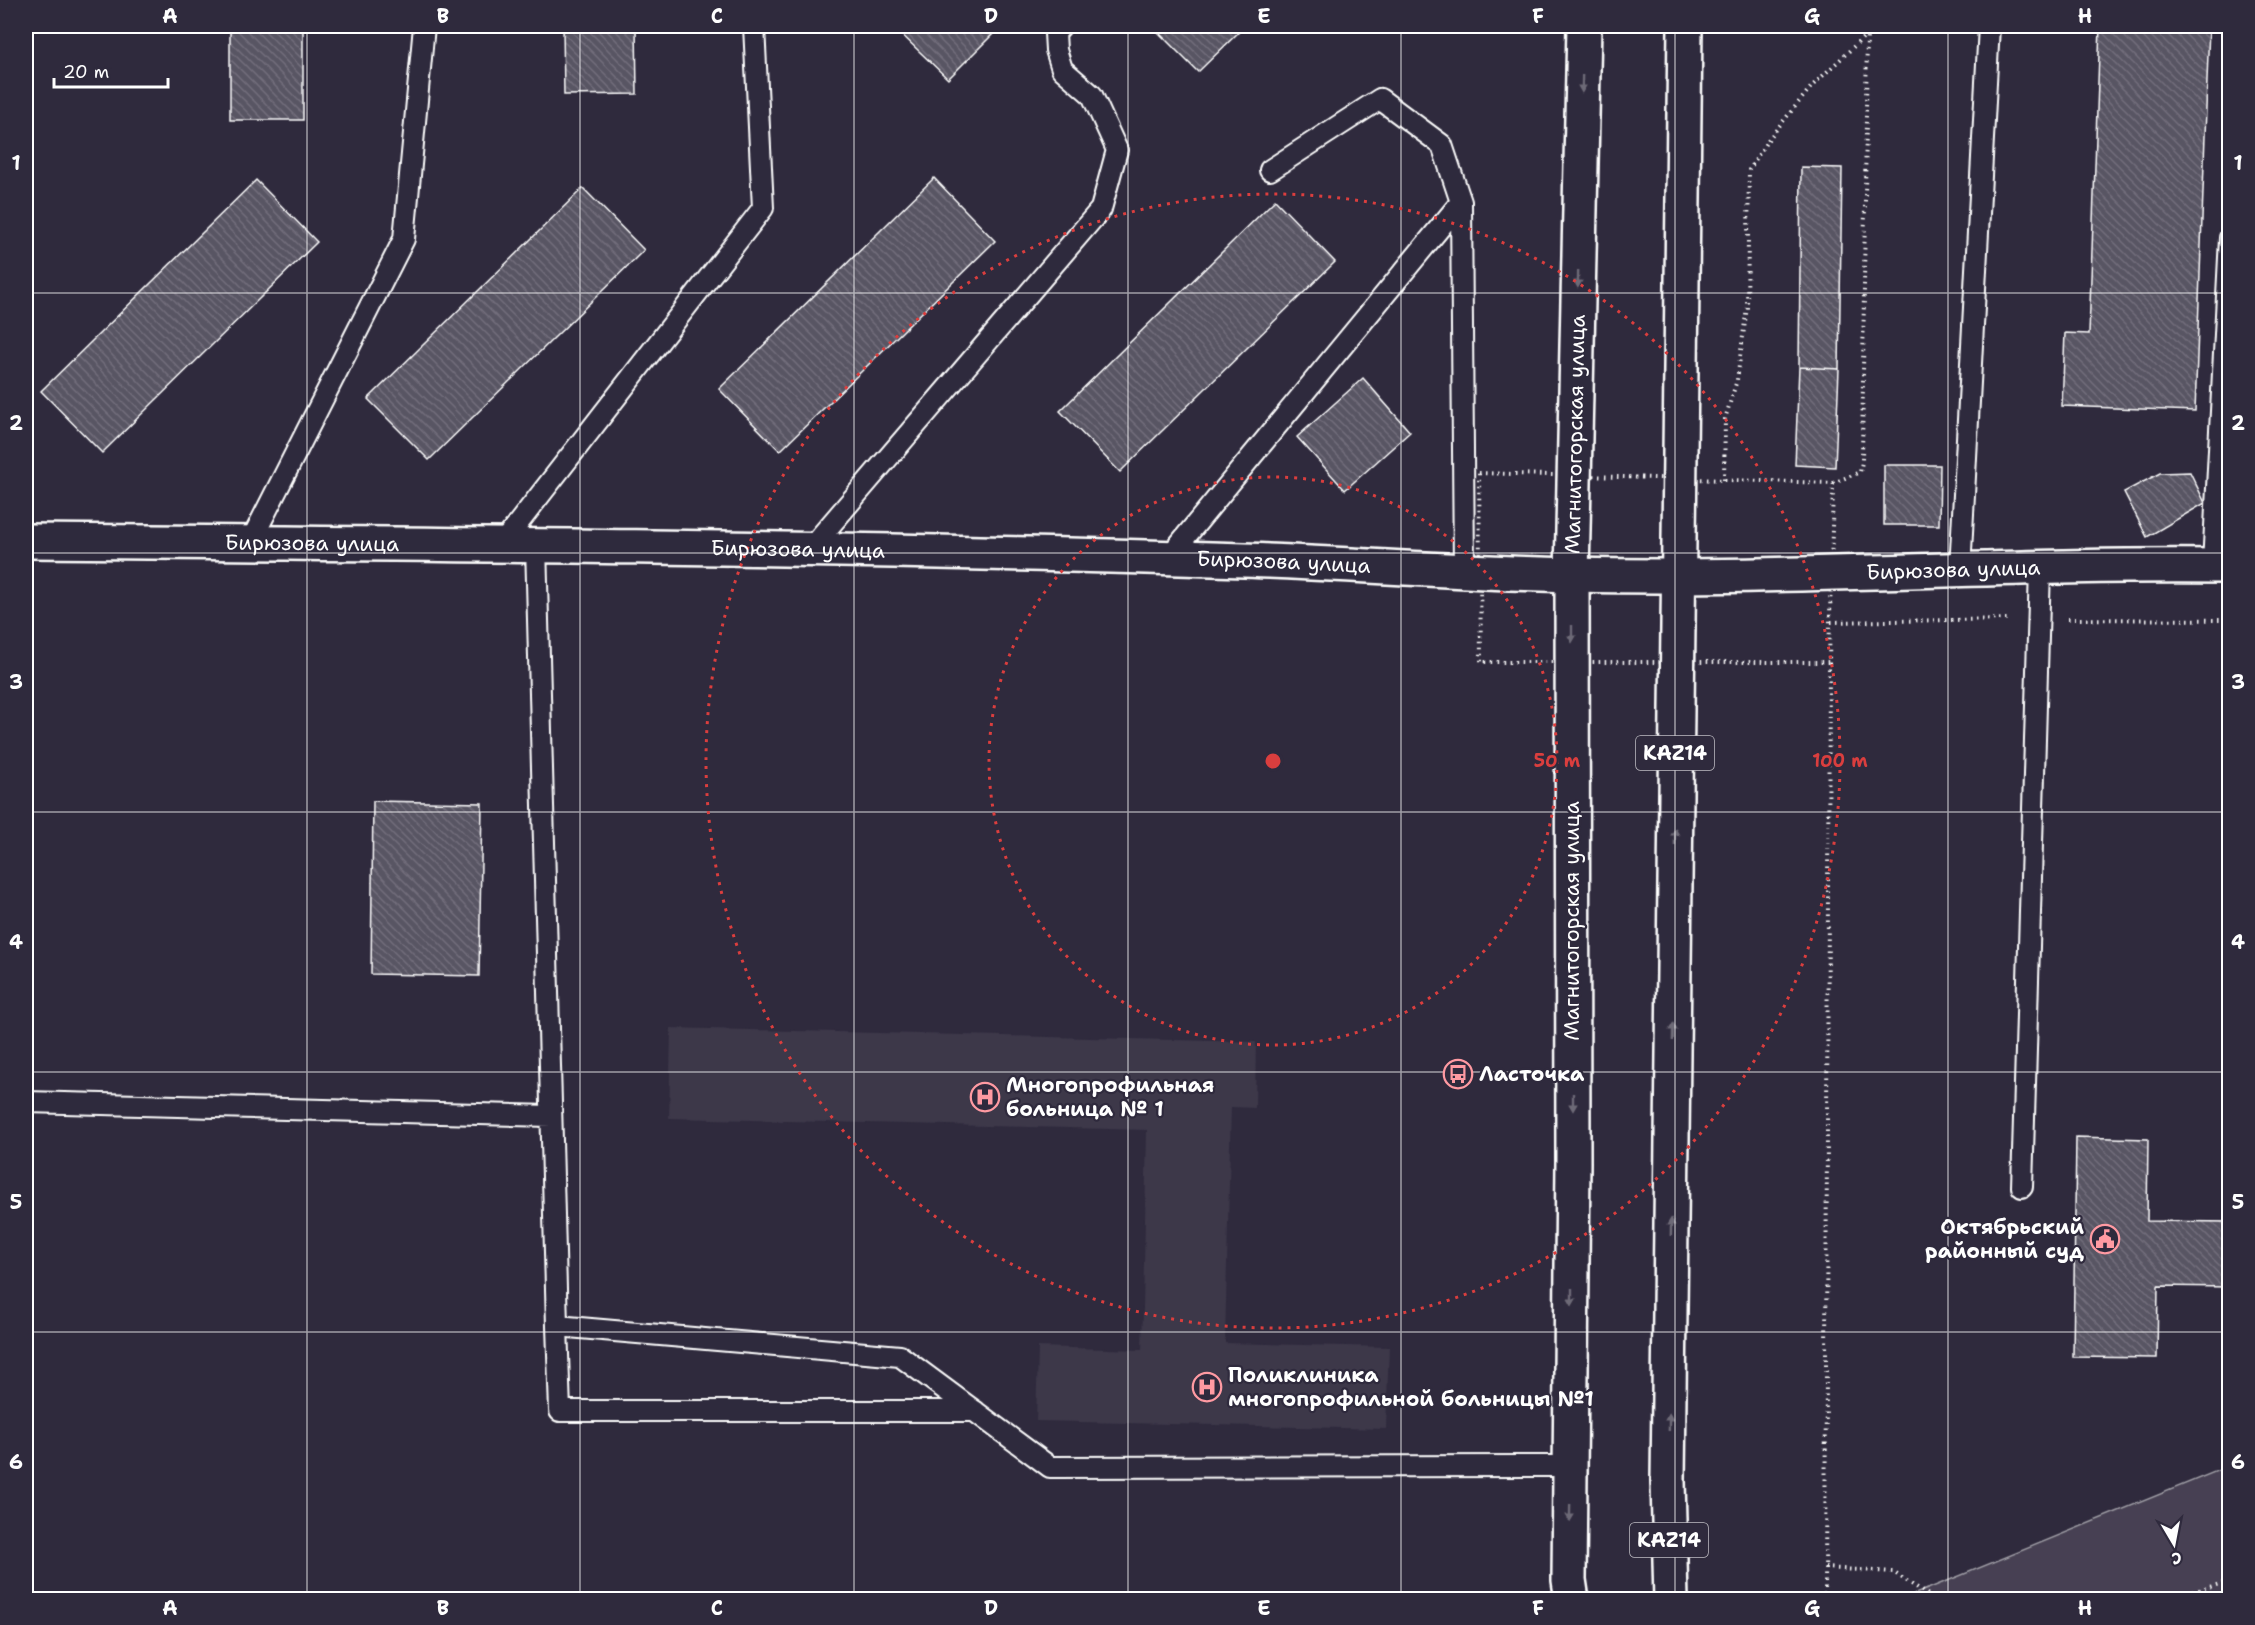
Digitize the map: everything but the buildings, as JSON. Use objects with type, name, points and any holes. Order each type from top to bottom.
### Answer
[{"type":"main road","name":"Магнитогорская улица","points":[[1572,1599],[1569,1580],[1573,1174],[1572,575],[1584,26]]},
{"type":"main road","name":"KAZ14","points":[[1671,1599],[1668,1481],[1684,26]]},
{"type":"main road","name":"Бирюзова улица","points":[[26,541],[502,544],[809,550],[1167,558],[1464,571],[1677,577],[2221,566]]},
{"type":"lane","points":[[250,543],[404,239],[424,26]]},
{"type":"lane","points":[[502,544],[763,208],[754,26]]},
{"type":"lane","points":[[809,550],[1101,209],[1117,150],[1092,95],[1062,69],[1056,50],[1055,33],[1061,26]]},
{"type":"lane","points":[[1960,570],[1989,26]]},
{"type":"lane","points":[[1270,171],[1380,99],[1442,145],[1461,202],[1464,571]]},
{"type":"lane","points":[[1167,558],[1461,202]]},
{"type":"lane","points":[[2221,566],[2229,238]]},
{"type":"lane","points":[[536,545],[560,1411],[975,1411]]},
{"type":"lane","points":[[2022,1187],[2040,568]]},
{"type":"lane","points":[[26,1102],[551,1116]]},
{"type":"lane","points":[[557,1326],[900,1356],[1050,1467],[1570,1466]]},
{"type":"path","points":[[1833,483],[1860,472],[1862,462],[1867,26]]},
{"type":"path","points":[[1724,480],[1725,420],[1737,380],[1747,307],[1749,170],[1767,141],[1812,86],[1867,34]]},
{"type":"path","points":[[1825,1599],[1829,662]]},
{"type":"path","points":[[1825,1568],[1893,1572],[1936,1599]]},
{"type":"path","points":[[2164,1599],[2229,1581]]},
{"type":"shaded area","points":[[671,1028],[1256,1042],[1255,1108],[1231,1107],[1225,1343],[1389,1347],[1386,1429],[1036,1421],[1038,1347],[1142,1350],[1147,1130],[669,1118]]},
{"type":"shaded area","points":[[2229,1466],[2229,1599],[1903,1599]]},
{"type":"place","name":"Ласточка","points":[[1458,1074]]},
{"type":"place","name":"Многопрофильная больница № 1","points":[[985,1097]]},
{"type":"place","name":"Октябрьский районный суд","points":[[2105,1239]]},
{"type":"place","name":"Поликлиника многопрофильной больницы №1","points":[[1207,1387]]}]
